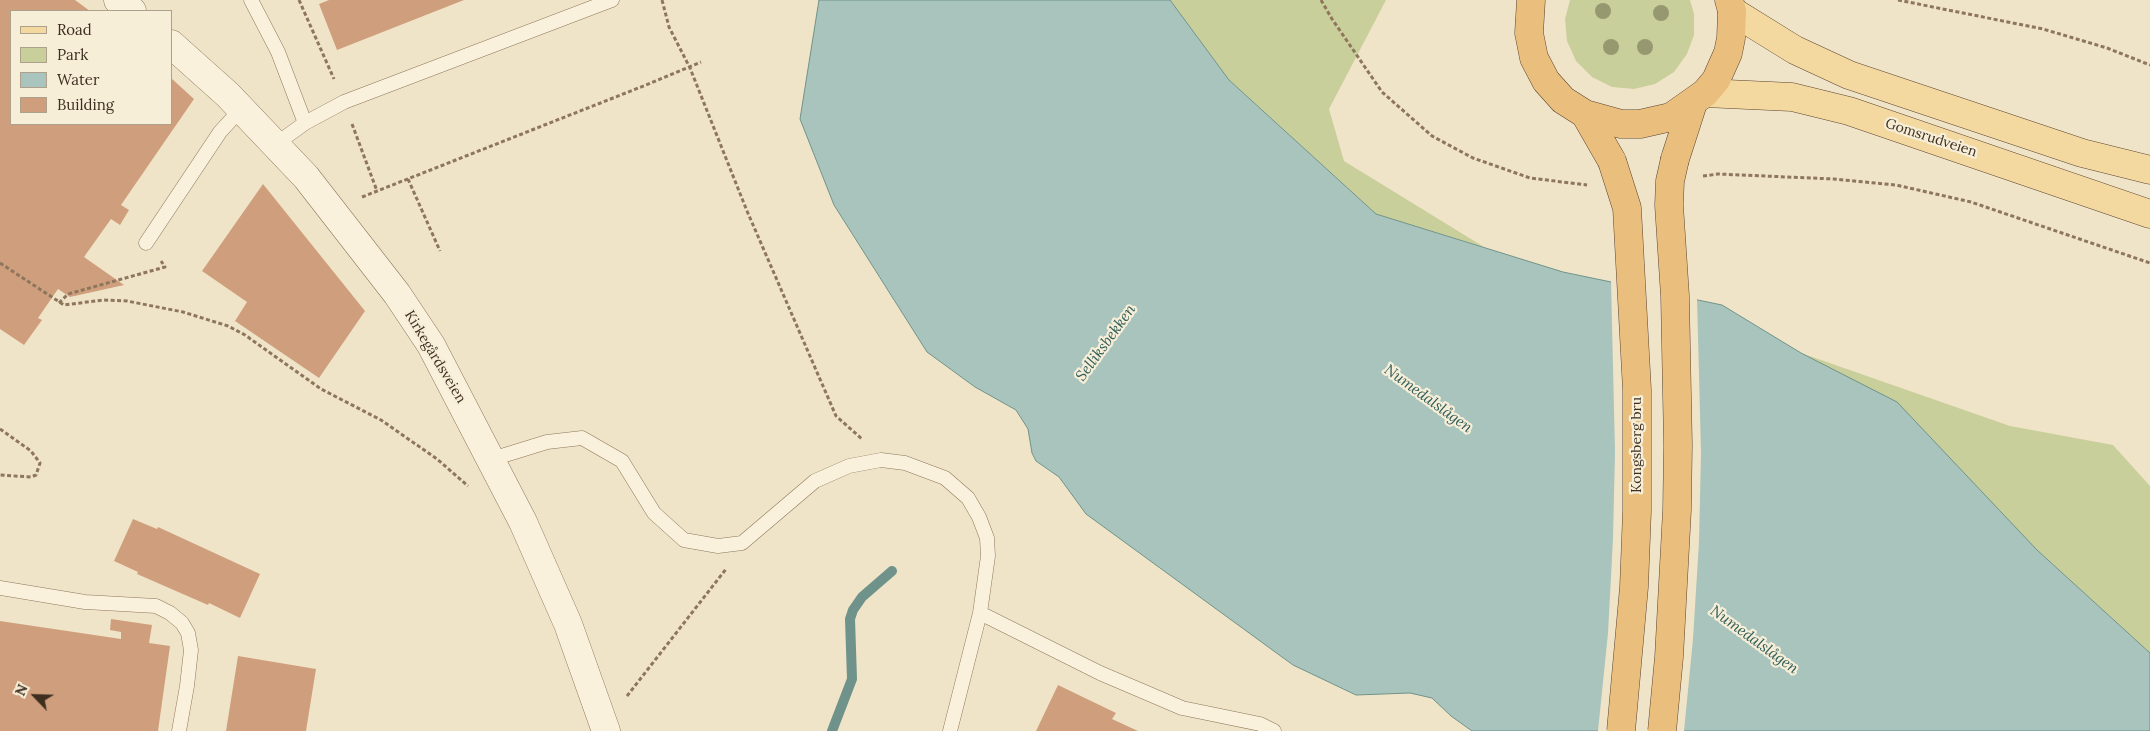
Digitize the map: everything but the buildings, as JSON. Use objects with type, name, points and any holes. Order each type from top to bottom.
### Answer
[{"type":"highway","points":[[1528,2],[1528,33],[1534,58],[1542,73],[1563,100],[1585,114],[1608,122],[1640,124],[1671,117],[1699,98],[1716,80],[1728,53],[1731,38],[1730,5]]},
{"type":"highway","points":[[1662,731],[1669,657],[1677,510],[1678,445],[1675,296],[1669,205],[1670,181],[1675,159],[1699,98]]},
{"type":"highway","name":"Kongsberg bru","points":[[1585,114],[1612,161],[1627,208],[1638,390],[1634,587],[1621,731]]},
{"type":"main road","points":[[1730,5],[1795,50],[1849,75],[2082,153],[2150,170]]},
{"type":"main road","name":"Gomsrudveien","points":[[1699,98],[1792,97],[1849,111],[2150,214]]},
{"type":"street","points":[[118,0],[131,10]]},
{"type":"street","name":"Kirkegårdsveien","points":[[172,45],[276,144],[330,206],[397,294],[431,345],[508,492],[568,624],[605,728]]},
{"type":"lane","points":[[251,0],[278,52],[305,124]]},
{"type":"lane","points":[[276,144],[305,124],[344,102],[612,0]]},
{"type":"lane","points":[[146,243],[220,132],[241,109]]},
{"type":"lane","points":[[492,460],[547,442],[582,438],[622,462],[654,513],[684,540],[718,546],[742,543],[814,481],[849,466],[881,460],[905,463],[945,478],[968,498],[979,517],[987,538],[988,556],[980,613],[950,731]]},
{"type":"lane","points":[[0,588],[85,602],[156,606],[170,613],[182,623],[188,633],[190,650],[187,686],[179,731]]},
{"type":"lane","points":[[980,613],[1100,673],[1182,708],[1260,724],[1274,731]]},
{"type":"path","points":[[662,0],[669,27],[690,68],[747,211],[836,416],[864,441],[881,460]]},
{"type":"path","points":[[1321,0],[1332,20],[1382,92],[1432,136],[1473,158],[1530,178],[1589,185]]},
{"type":"path","points":[[1898,0],[2043,29],[2107,48],[2150,65]]},
{"type":"path","points":[[354,200],[690,68],[700,62]]},
{"type":"path","points":[[1700,176],[1718,174],[1814,178],[1896,185],[1971,202],[2150,263]]},
{"type":"path","points":[[408,179],[440,251]]},
{"type":"path","points":[[0,263],[59,303],[71,306],[103,300],[127,301],[183,312],[228,326],[244,335],[321,389],[381,420],[411,440],[437,459],[466,486],[479,491],[508,492]]},
{"type":"path","points":[[59,303],[68,294],[165,266]]},
{"type":"path","points":[[0,429],[31,451],[40,463],[36,475],[31,477],[0,475]]},
{"type":"path","points":[[605,728],[722,577],[742,543]]},
{"type":"green space","points":[[1170,0],[1386,0],[1329,109],[1344,161],[1484,247],[1376,214],[1229,80]]},
{"type":"green space","points":[[1570,0],[1690,0],[1694,14],[1694,35],[1687,54],[1674,72],[1655,84],[1634,89],[1612,87],[1592,77],[1576,61],[1567,41],[1565,19]]},
{"type":"green space","points":[[1801,353],[2010,426],[2113,445],[2150,486],[2150,653],[2037,550]]},
{"type":"water","name":"Numedalslågen","points":[[819,0],[1170,0],[1229,80],[1376,214],[1563,272],[1722,305],[1801,353],[1897,402],[2037,550],[2150,653],[2150,731],[1472,731],[1451,716],[1432,698],[1410,693],[1356,695],[1293,665],[1086,514],[1059,477],[1036,461],[1032,453],[1028,429],[1016,410],[975,387],[927,352],[834,205],[800,119]]},
{"type":"pier","points":[[1611,280],[1697,298],[1701,453],[1699,542],[1693,639],[1684,731],[1598,731],[1608,633],[1613,539],[1615,452]]},
{"type":"waterway","name":"Selliksbekken","points":[[832,731],[852,679],[850,619],[853,610],[862,597],[892,571]]}]
